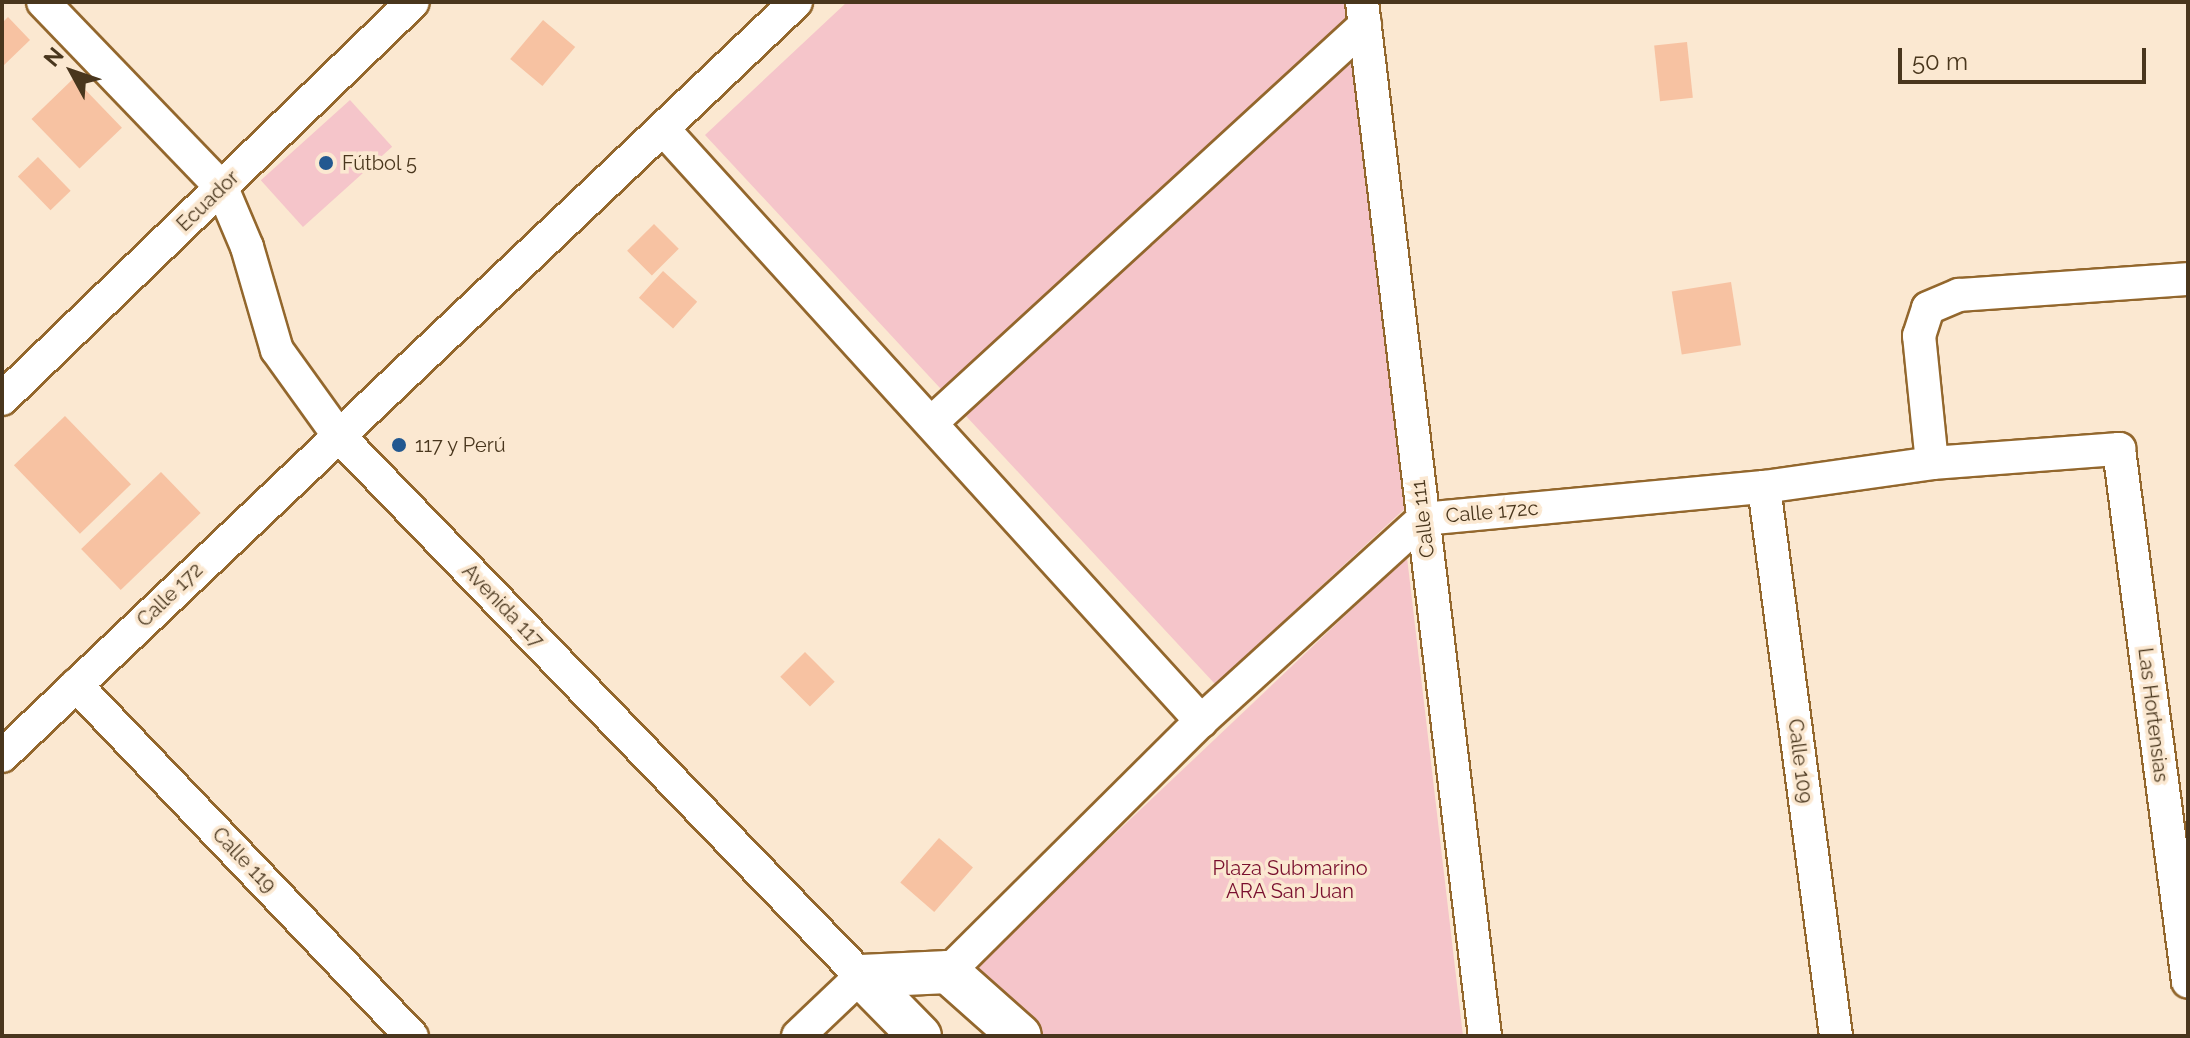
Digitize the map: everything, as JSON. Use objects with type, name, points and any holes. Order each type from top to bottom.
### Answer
[{"type":"main road","points":[[861,976],[948,972],[1020,1036]]},
{"type":"main road","name":"Avenida 117","points":[[861,976],[920,1036]]},
{"type":"street","points":[[43,2],[222,188]]},
{"type":"street","name":"Ecuador","points":[[2,399],[413,2]]},
{"type":"street","name":"Calle 172","points":[[2,756],[796,2]]},
{"type":"street","points":[[931,423],[1364,13]]},
{"type":"street","name":"Calle 111","points":[[1364,13],[1485,1036]]},
{"type":"street","points":[[664,130],[1201,721]]},
{"type":"street","name":"Avenida 117","points":[[222,188],[247,247],[277,350],[338,435],[861,976]]},
{"type":"street","points":[[1932,463],[1919,336],[1928,308],[1959,295],[2188,279]]},
{"type":"street","name":"Calle 172c","points":[[948,972],[1201,721],[1423,519],[1764,487],[1932,463],[2119,449]]},
{"type":"street","name":"Las Hortensias","points":[[2119,449],[2188,980]]},
{"type":"street","name":"Calle 109","points":[[1764,487],[1836,1036]]},
{"type":"street","name":"Calle 119","points":[[76,685],[412,1036]]},
{"type":"street","points":[[798,1036],[861,976]]},
{"type":"green space","points":[[847,2],[1374,2],[1425,490],[1215,684],[705,135]]},
{"type":"green space","name":"Fútbol 5","points":[[350,100],[392,147],[303,227],[261,180]]},
{"type":"green space","name":"Plaza Submarino ARA San Juan","points":[[1407,557],[1463,1036],[1035,1036],[967,974]]},
{"type":"building","points":[[8,17],[30,40],[2,67],[2,23]]},
{"type":"building","points":[[543,20],[575,47],[542,86],[510,59]]},
{"type":"building","points":[[1687,42],[1693,98],[1660,101],[1654,45]]},
{"type":"building","points":[[74,78],[122,128],[79,169],[32,119]]},
{"type":"building","points":[[38,157],[71,191],[51,210],[18,176]]},
{"type":"building","points":[[654,224],[679,249],[652,276],[627,251]]},
{"type":"building","points":[[663,271],[697,302],[673,329],[639,298]]},
{"type":"building","points":[[1731,282],[1741,345],[1682,355],[1672,291]]},
{"type":"building","points":[[65,416],[131,484],[80,534],[14,465]]},
{"type":"building","points":[[161,472],[201,513],[121,590],[81,549]]},
{"type":"building","points":[[805,652],[835,682],[810,706],[780,677]]},
{"type":"building","points":[[939,838],[973,868],[934,912],[900,883]]},
{"type":"place","name":"Fútbol 5","points":[[326,163]]},
{"type":"place","name":"117 y Perú","points":[[399,445]]}]
